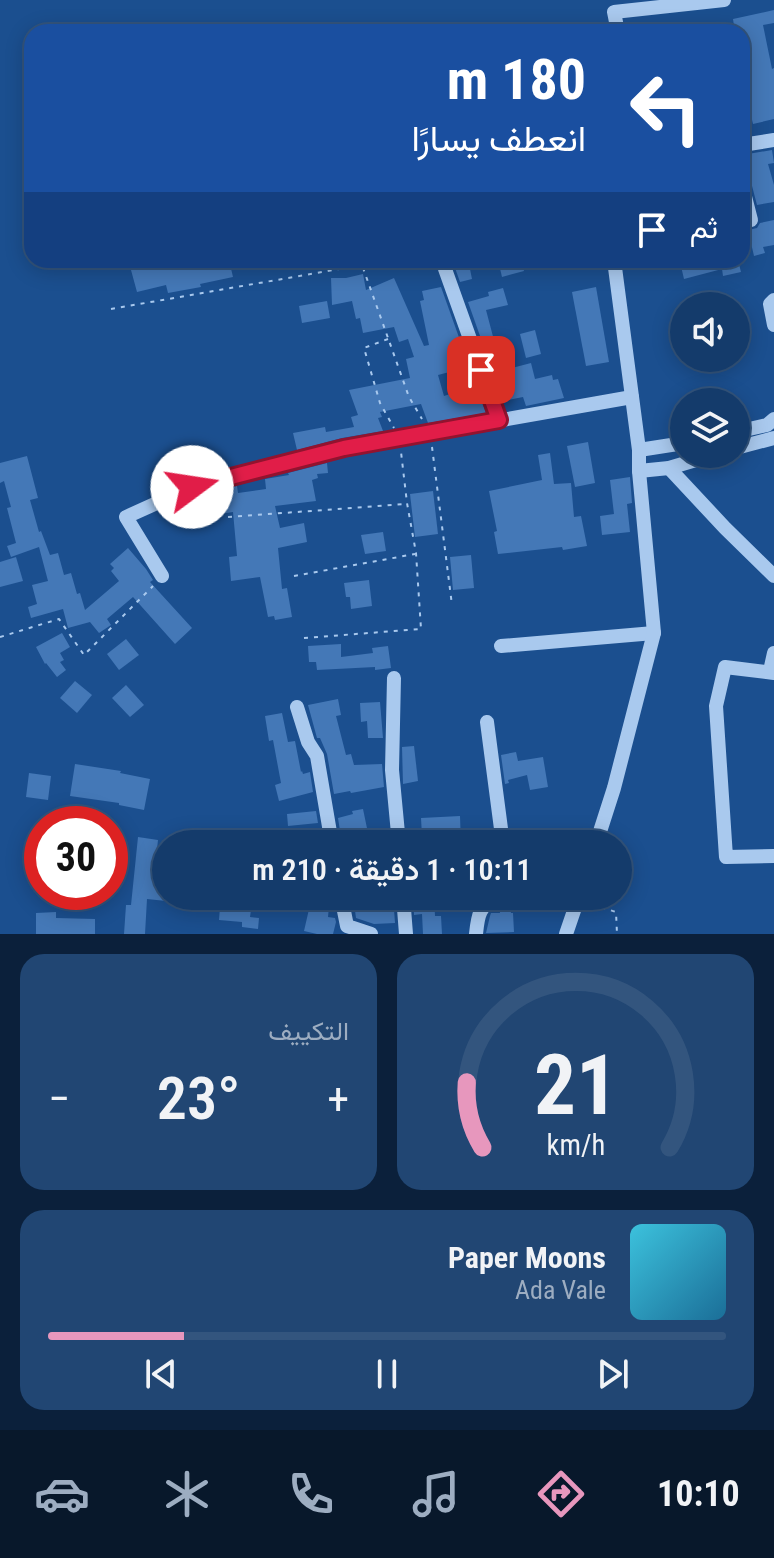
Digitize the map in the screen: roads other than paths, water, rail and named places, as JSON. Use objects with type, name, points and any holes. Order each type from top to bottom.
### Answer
[{"type":"street","points":[[616,24],[614,12],[724,0]]},
{"type":"street","points":[[750,144],[774,140]]},
{"type":"street","points":[[600,830],[654,633],[639,450],[615,268]]},
{"type":"street","points":[[445,269],[499,420]]},
{"type":"street","points":[[774,300],[770,304],[774,325]]},
{"type":"street","points":[[162,576],[126,517],[192,487],[344,448],[632,397]]},
{"type":"street","points":[[750,429],[767,425],[774,419]]},
{"type":"street","points":[[768,440],[774,456]]},
{"type":"street","points":[[639,450],[670,445]]},
{"type":"street","points":[[639,471],[669,468],[774,576]]},
{"type":"street","points":[[501,646],[654,633]]},
{"type":"street","points":[[774,653],[772,672],[725,667],[716,706],[726,857],[774,856]]},
{"type":"street","points":[[394,678],[392,770],[398,830]]},
{"type":"street","points":[[297,707],[308,742],[317,756],[330,830]]},
{"type":"street","points":[[487,722],[501,830]]},
{"type":"street","points":[[344,910],[347,926],[371,934]]},
{"type":"street","points":[[404,910],[406,934]]},
{"type":"street","points":[[476,934],[481,910]]},
{"type":"street","points":[[566,934],[574,910]]}]
